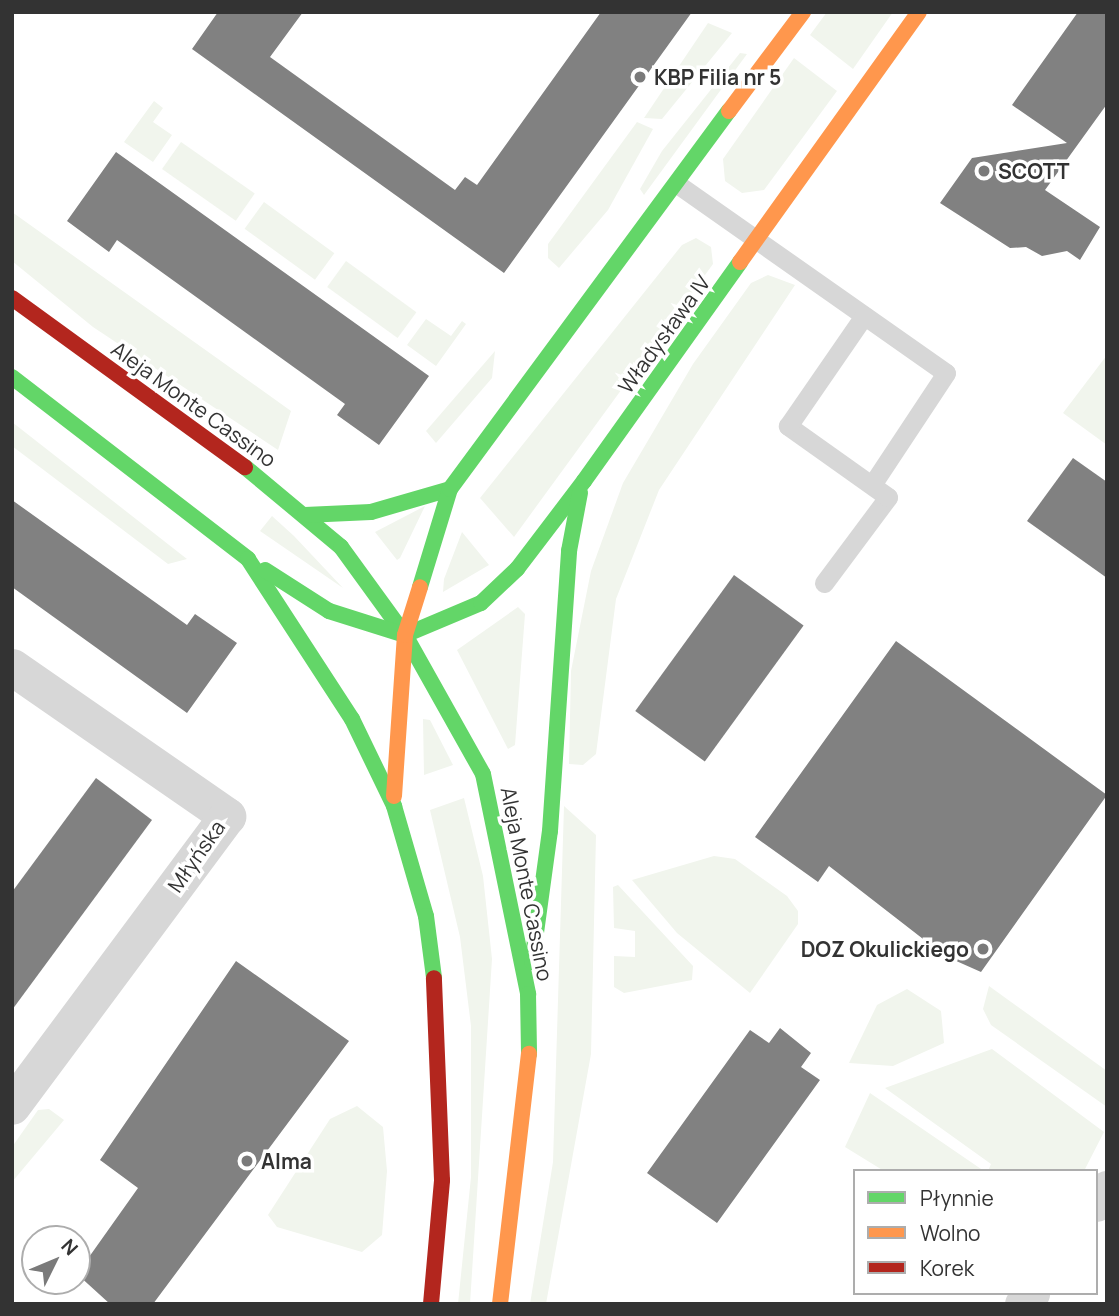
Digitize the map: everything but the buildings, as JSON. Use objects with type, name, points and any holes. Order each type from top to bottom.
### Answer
[{"type":"street","points":[[394,806],[405,635],[450,489],[680,186],[803,12]]},
{"type":"street","name":"Władysława IV","points":[[405,635],[481,603],[517,569],[584,481],[919,12]]},
{"type":"street","name":"Aleja Monte Cassino","points":[[12,298],[305,515],[366,577],[405,635],[483,774],[528,994],[529,1051],[500,1304]]},
{"type":"street","points":[[12,377],[248,559],[329,611],[405,635]]},
{"type":"street","points":[[528,994],[550,831],[569,551],[584,481]]},
{"type":"street","points":[[305,515],[371,512],[450,489]]},
{"type":"street","points":[[248,559],[352,719],[394,806],[426,916],[440,1031],[442,1180],[431,1304]]},
{"type":"street","name":"Młyńska","points":[[12,667],[227,816],[12,1107]]},
{"type":"lane","points":[[680,186],[755,243],[946,373],[872,485]]},
{"type":"lane","points":[[824,583],[888,497],[788,426],[864,316]]},
{"type":"shaded area","points":[[827,12],[893,12],[853,69],[810,35]]},
{"type":"shaded area","points":[[708,23],[732,33],[662,119],[644,118]]},
{"type":"shaded area","points":[[740,53],[747,54],[644,195],[640,189],[662,151]]},
{"type":"shaded area","points":[[794,58],[837,91],[764,190],[742,193],[725,181],[723,159]]},
{"type":"shaded area","points":[[154,101],[163,108],[153,122],[172,135],[153,162],[124,142]]},
{"type":"shaded area","points":[[637,122],[653,129],[608,210],[559,268],[548,258],[548,244]]},
{"type":"shaded area","points":[[181,142],[255,194],[236,221],[162,169]]},
{"type":"shaded area","points":[[264,202],[334,253],[315,280],[245,229]]},
{"type":"shaded area","points":[[12,212],[291,411],[278,450],[93,327],[12,261]]},
{"type":"shaded area","points":[[696,238],[711,247],[713,264],[514,537],[480,498],[682,245]]},
{"type":"shaded area","points":[[346,261],[416,312],[398,338],[327,287]]},
{"type":"shaded area","points":[[768,275],[795,285],[659,490],[616,599],[596,754],[583,765],[569,764],[571,671],[591,571],[623,483],[693,364],[751,283]]},
{"type":"shaded area","points":[[426,319],[451,336],[462,321],[466,324],[436,366],[407,345]]},
{"type":"shaded area","points":[[495,351],[492,378],[436,443],[426,431]]},
{"type":"shaded area","points":[[1107,355],[1107,445],[1063,413]]},
{"type":"shaded area","points":[[12,422],[187,559],[168,564],[12,446]]},
{"type":"shaded area","points":[[425,506],[400,558],[397,560],[375,532]]},
{"type":"shaded area","points":[[272,516],[294,536],[343,588],[260,531]]},
{"type":"shaded area","points":[[462,532],[489,565],[443,592],[444,579]]},
{"type":"shaded area","points":[[518,607],[525,614],[515,745],[508,749],[457,650]]},
{"type":"shaded area","points":[[423,719],[430,720],[453,765],[424,775]]},
{"type":"shaded area","points":[[464,798],[483,876],[492,959],[470,1304],[458,1304],[471,1177],[471,1026],[460,937],[430,810]]},
{"type":"shaded area","points":[[564,806],[596,835],[591,1054],[546,1304],[530,1304],[553,1162]]},
{"type":"shaded area","points":[[714,856],[735,859],[787,896],[798,911],[798,924],[750,993],[677,933],[632,880]]},
{"type":"shaded area","points":[[618,885],[693,966],[692,980],[624,993],[614,987],[614,956],[635,957],[635,931],[614,928],[613,887]]},
{"type":"shaded area","points":[[989,986],[1107,1071],[1107,1107],[991,1025],[983,1009]]},
{"type":"shaded area","points":[[907,989],[941,1011],[944,1043],[893,1066],[849,1063],[877,1005]]},
{"type":"shaded area","points":[[992,1049],[1104,1132],[1085,1169],[989,1169],[991,1164],[885,1088]]},
{"type":"shaded area","points":[[870,1093],[981,1169],[881,1169],[845,1147]]},
{"type":"shaded area","points":[[357,1106],[383,1127],[387,1171],[382,1235],[362,1252],[277,1227],[268,1215],[330,1119]]},
{"type":"shaded area","points":[[49,1109],[64,1120],[12,1182],[12,1147],[38,1110]]},
{"type":"traffic: fast","points":[[420,587],[450,489],[729,111]]},
{"type":"traffic: fast","points":[[265,570],[329,611],[405,635],[481,603],[517,569],[584,481],[740,262]]},
{"type":"traffic: fast","points":[[12,377],[248,559],[352,719],[394,806],[426,916],[434,978]]},
{"type":"traffic: fast","points":[[245,467],[341,547],[405,635],[483,774],[528,994],[529,1054]]},
{"type":"traffic: fast","points":[[305,515],[371,512],[450,489]]},
{"type":"traffic: fast","points":[[532,962],[550,831],[569,551],[580,493]]},
{"type":"traffic: slow","points":[[729,111],[803,12]]},
{"type":"traffic: slow","points":[[740,262],[919,12]]},
{"type":"traffic: slow","points":[[394,796],[405,635],[420,587]]},
{"type":"traffic: slow","points":[[500,1304],[529,1054]]},
{"type":"traffic: jam","points":[[12,298],[245,467]]},
{"type":"traffic: jam","points":[[431,1304],[442,1180],[434,978]]},
{"type":"place","name":"KBP Filia nr 5","points":[[640,77]]},
{"type":"place","name":"SCOTT","points":[[984,171]]},
{"type":"place","name":"DOZ Okulickiego","points":[[983,949]]},
{"type":"place","name":"Alma","points":[[247,1161]]}]
